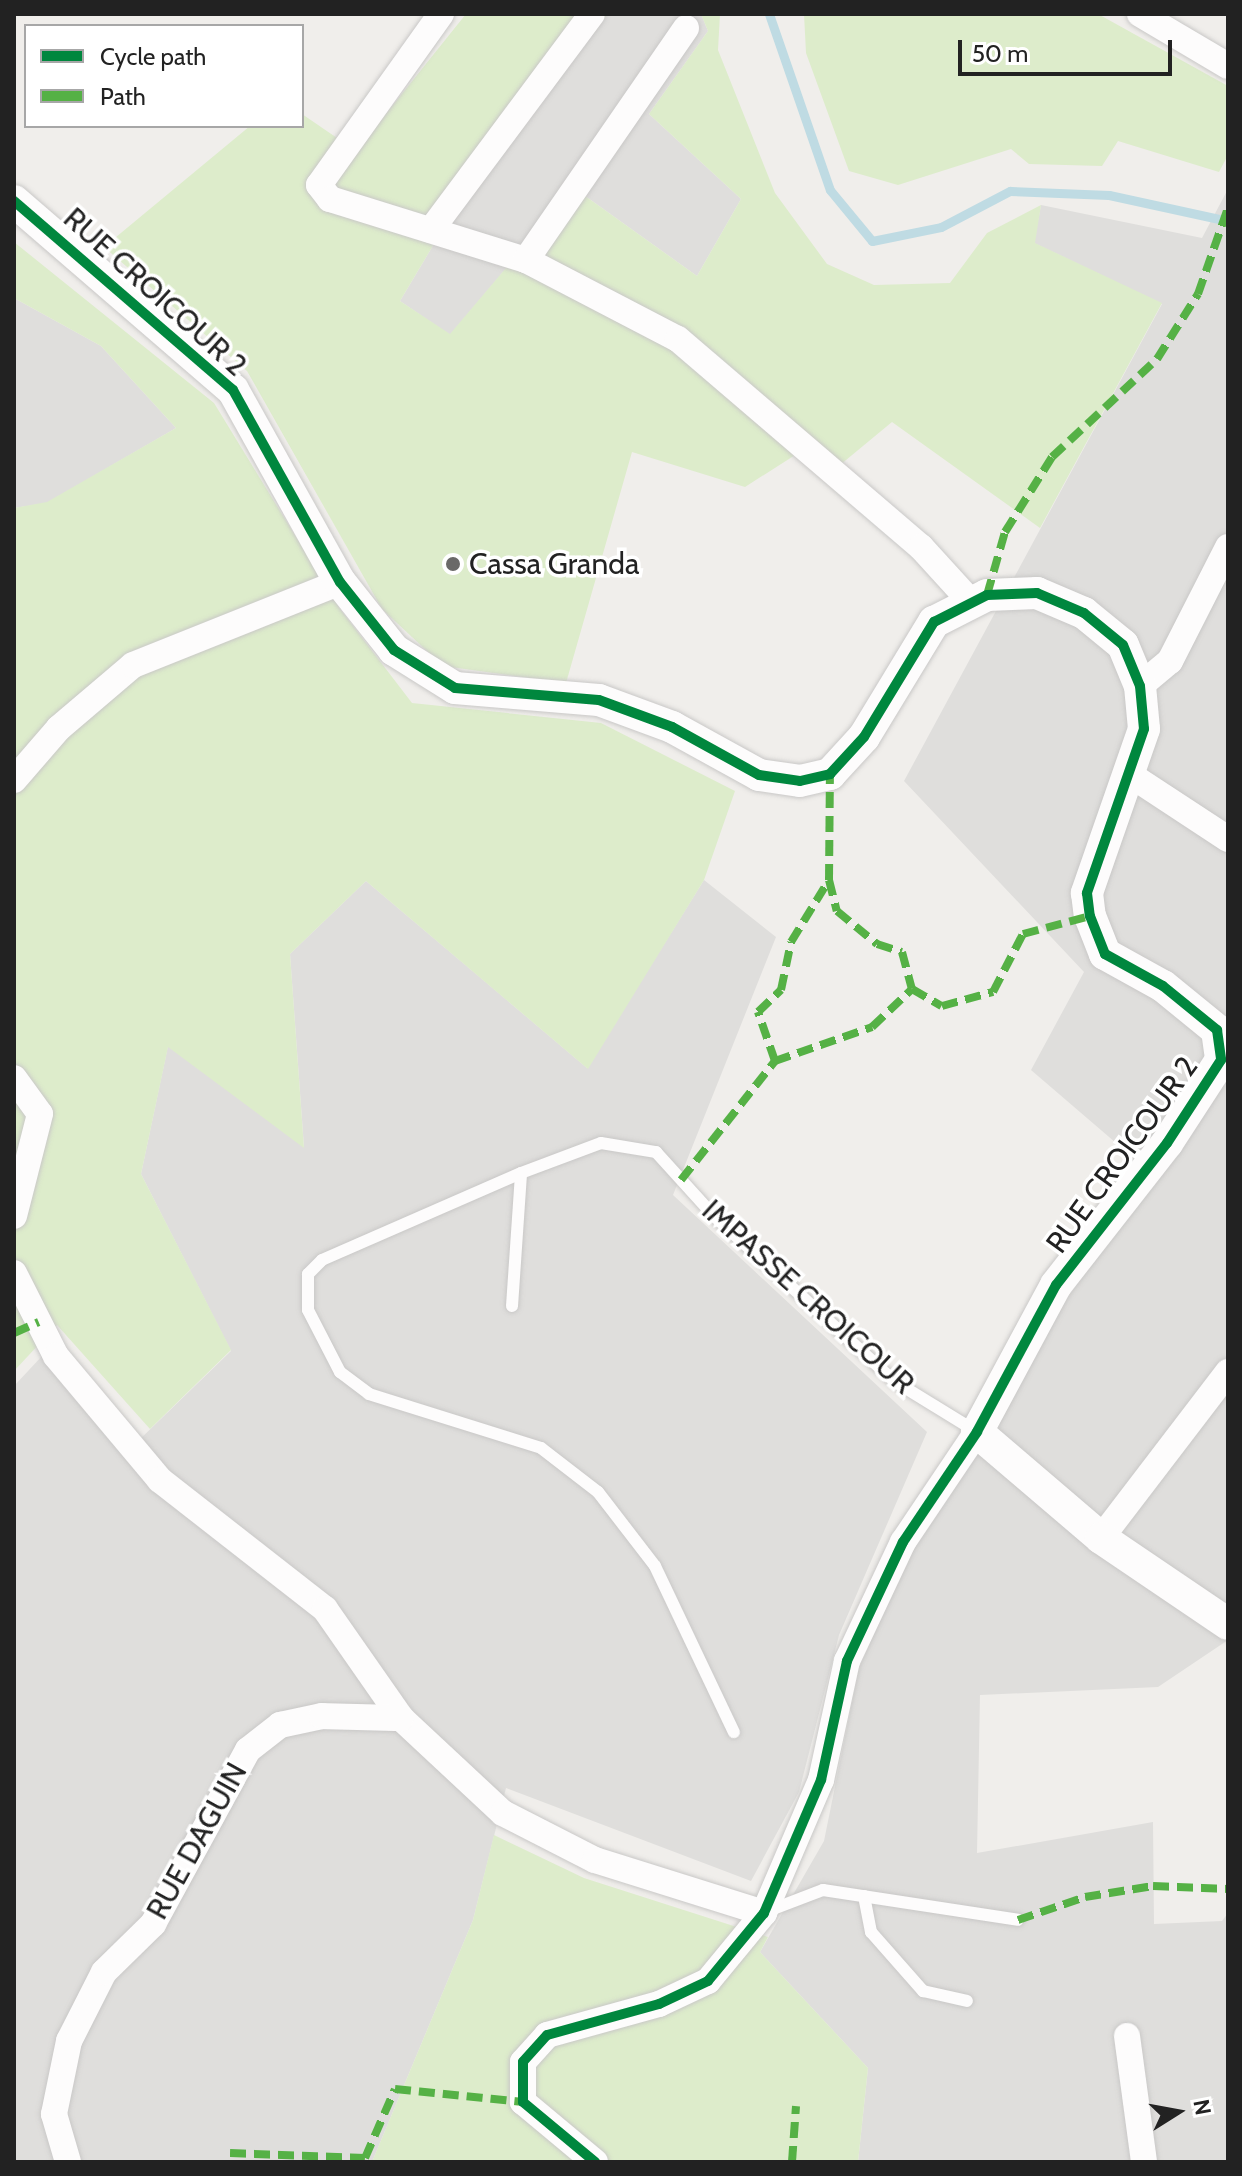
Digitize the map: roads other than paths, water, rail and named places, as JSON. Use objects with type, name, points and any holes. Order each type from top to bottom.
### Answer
[{"type":"street","points":[[441,14],[319,185],[330,199],[526,260],[678,339],[921,547],[972,603]]},
{"type":"street","points":[[431,230],[592,14]]},
{"type":"street","points":[[1141,14],[1228,66]]},
{"type":"street","points":[[526,260],[686,28]]},
{"type":"street","name":"RUE CROICOUR 2","points":[[14,201],[233,390],[340,582],[394,650],[455,688],[599,700],[672,727],[759,775],[800,781],[830,774],[864,737],[934,622],[987,595],[1037,593],[1084,613],[1123,645],[1140,686],[1144,729],[1132,776],[1087,893],[1090,916],[1105,954],[1163,986],[1217,1030],[1221,1060],[1167,1143],[1056,1285],[977,1432]]},
{"type":"street","points":[[1140,686],[1170,661],[1228,547]]},
{"type":"street","points":[[14,780],[59,728],[133,665],[340,582]]},
{"type":"street","points":[[1132,776],[1228,839]]},
{"type":"street","points":[[14,1078],[40,1114],[14,1216]]},
{"type":"street","points":[[14,1273],[56,1356],[160,1480],[325,1609],[401,1718],[503,1813],[595,1860],[764,1913]]},
{"type":"street","points":[[1101,1538],[1228,1372]]},
{"type":"street","points":[[595,2162],[523,2102],[523,2062],[547,2035],[659,2004],[708,1981],[764,1913],[821,1780],[847,1661],[903,1542],[977,1432]]},
{"type":"street","name":"IMPASSE CROICOUR","points":[[977,1432],[1101,1538],[1228,1624]]},
{"type":"street","name":"RUE DAGUIN","points":[[68,2162],[54,2114],[69,2041],[104,1972],[153,1924],[248,1750],[280,1725],[322,1716],[401,1718]]},
{"type":"street","points":[[1127,2036],[1144,2162]]},
{"type":"lane","name":"IMPASSE CROICOUR","points":[[734,1732],[655,1566],[598,1492],[530,1443],[369,1394],[340,1372],[308,1310],[308,1274],[322,1260],[521,1173],[601,1143],[656,1152],[714,1216],[894,1381],[977,1432]]},
{"type":"lane","points":[[512,1306],[521,1173]]},
{"type":"lane","points":[[764,1913],[823,1890],[1018,1920]]},
{"type":"lane","points":[[864,1896],[871,1932],[923,1991],[967,2001]]},
{"type":"waterway","points":[[769,14],[830,190],[872,241],[941,227],[1010,191],[1109,195],[1228,221]]},
{"type":"place","name":"Cassa Granda","points":[[453,564]]}]
